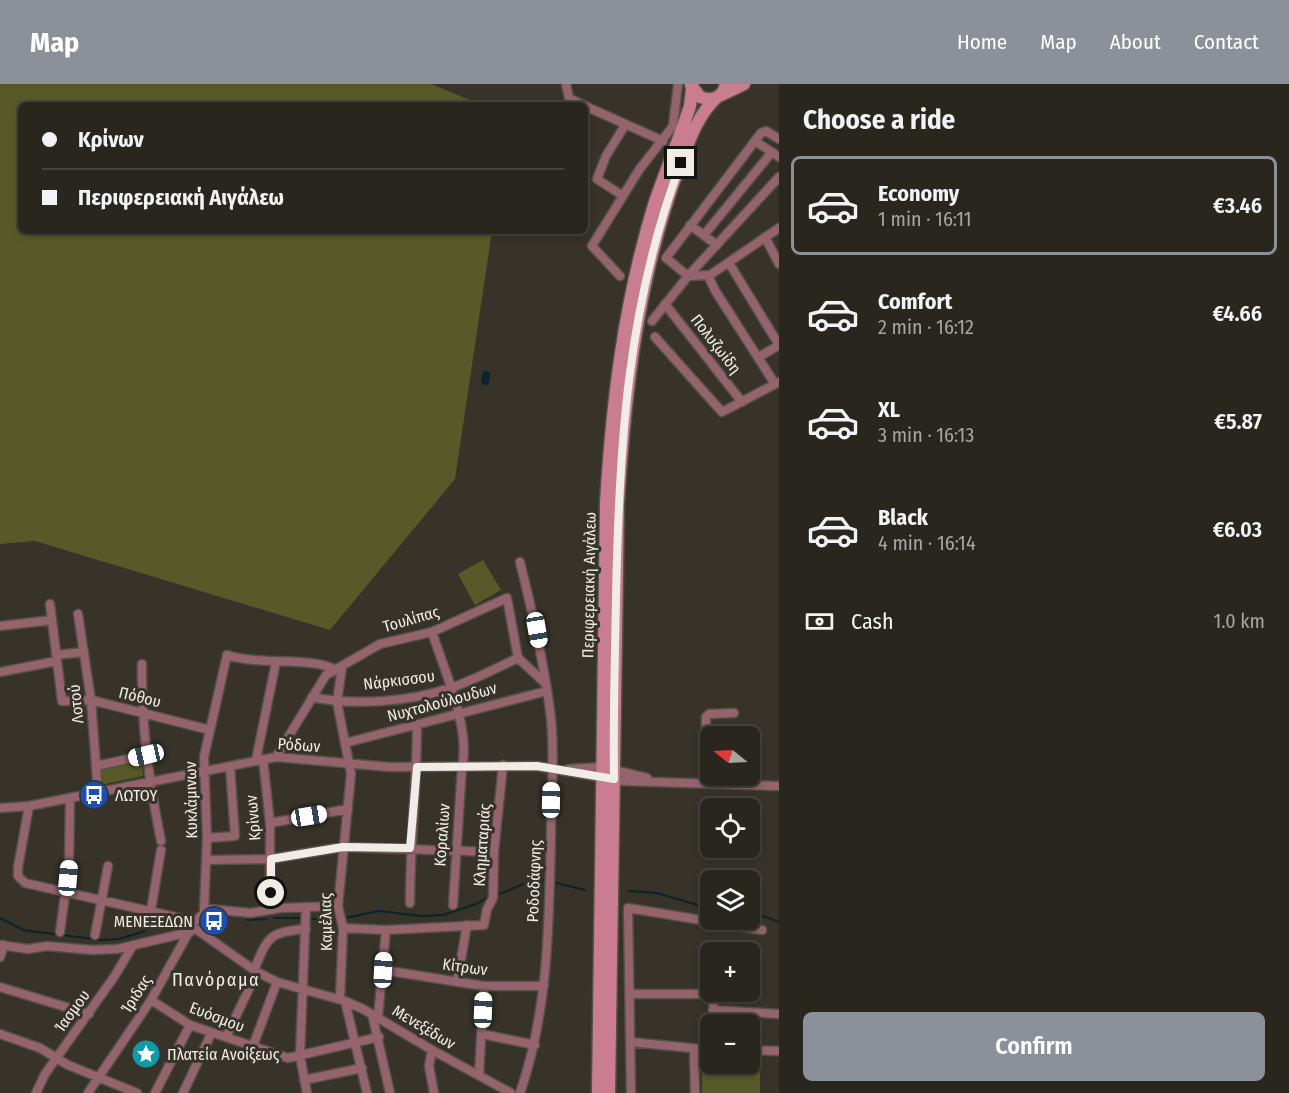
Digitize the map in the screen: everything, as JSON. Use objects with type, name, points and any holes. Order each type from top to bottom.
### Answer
[{"type":"main road","points":[[692,87],[700,98],[744,84]]},
{"type":"main road","name":"Περιφερειακή Αιγάλεω","points":[[609,1093],[606,504],[610,430],[619,358],[644,241],[690,106],[692,87]]},
{"type":"main road","name":"Περιφερειακή Αιγάλεω","points":[[598,1093],[618,504],[630,360],[652,255],[675,178],[697,123],[721,92]]},
{"type":"street","points":[[566,84],[569,98],[578,102]]},
{"type":"street","points":[[620,276],[592,246],[645,160],[663,141],[676,116],[678,84]]},
{"type":"street","points":[[588,107],[663,141]]},
{"type":"street","points":[[623,196],[597,179],[606,156],[626,125]]},
{"type":"street","points":[[779,139],[763,131],[666,258],[688,276],[710,275],[779,228]]},
{"type":"street","points":[[704,235],[775,155],[755,141]]},
{"type":"street","points":[[652,321],[688,276],[779,177]]},
{"type":"street","points":[[690,225],[717,245]]},
{"type":"street","points":[[765,237],[779,264]]},
{"type":"street","points":[[729,263],[779,345],[759,357]]},
{"type":"street","points":[[655,337],[722,412],[777,383],[716,292],[710,275]]},
{"type":"street","name":"Πολυζωίδη","points":[[666,304],[742,402]]},
{"type":"street","name":"Ροδοδάφνης","points":[[519,1093],[535,1045],[544,986],[550,895],[552,767],[552,728],[547,687],[520,562]]},
{"type":"street","name":"Τουλίπας","points":[[312,698],[326,675],[380,644],[432,632],[507,598],[518,658]]},
{"type":"street","points":[[50,603],[56,658]]},
{"type":"street","name":"Λοτού","points":[[78,614],[91,700],[98,792]]},
{"type":"street","points":[[0,626],[52,620]]},
{"type":"street","name":"Κοραλίων","points":[[432,632],[458,712],[465,752],[462,767],[453,905]]},
{"type":"street","points":[[0,672],[84,652]]},
{"type":"street","name":"Κυκλάμινων","points":[[204,910],[207,838],[204,757],[227,655],[276,662]]},
{"type":"street","name":"Πόθου","points":[[56,658],[62,700],[91,700],[210,730]]},
{"type":"street","points":[[518,658],[547,687]]},
{"type":"street","name":"Νάρκισσου","points":[[312,698],[337,702],[405,698],[450,689],[518,658]]},
{"type":"street","points":[[276,662],[325,664],[339,668]]},
{"type":"street","name":"Κρίνων","points":[[270,910],[270,823],[260,759],[276,662]]},
{"type":"street","points":[[142,664],[141,712],[149,782],[161,841]]},
{"type":"street","name":"Καμέλιας","points":[[339,668],[337,702],[351,764],[338,906],[343,928],[342,1000],[356,1042],[367,1093]]},
{"type":"street","name":"Νυχτολούλουδων","points":[[345,742],[547,687]]},
{"type":"street","points":[[276,757],[312,698]]},
{"type":"street","points":[[706,726],[706,717],[709,714],[734,713]]},
{"type":"street","points":[[410,903],[410,848],[417,767],[417,724]]},
{"type":"street","points":[[96,766],[146,755]]},
{"type":"street","name":"Ρόδων","points":[[0,808],[29,806],[276,757],[417,767],[503,765],[552,767],[654,780],[700,782]]},
{"type":"street","name":"Κληματαριάς","points":[[467,925],[484,925],[487,909],[493,898],[494,852],[503,765]]},
{"type":"street","points":[[207,838],[235,836],[230,767]]},
{"type":"street","name":"Ρόδων","points":[[760,785],[779,786]]},
{"type":"street","points":[[60,932],[66,892],[70,798]]},
{"type":"street","name":"Μενεξέδων","points":[[29,806],[18,867],[21,880],[180,918],[192,929],[256,971],[277,982],[342,1000],[375,1015],[479,1076],[498,1091],[512,1093]]},
{"type":"street","points":[[270,823],[348,810]]},
{"type":"street","points":[[206,860],[271,859],[343,847],[494,852]]},
{"type":"street","points":[[151,910],[161,850]]},
{"type":"street","points":[[95,935],[108,866]]},
{"type":"street","points":[[204,910],[251,913],[338,906]]},
{"type":"street","points":[[306,907],[300,1056],[307,1093]]},
{"type":"street","points":[[631,1093],[628,908],[762,930]]},
{"type":"street","name":"Ίριδας","points":[[88,1093],[151,1000],[204,910]]},
{"type":"street","points":[[343,928],[386,930],[467,925],[457,982]]},
{"type":"street","points":[[0,957],[2,945],[28,949],[67,946],[92,950],[132,947],[192,929]]},
{"type":"street","points":[[226,1037],[269,938],[282,931],[306,929]]},
{"type":"street","points":[[386,930],[383,970],[375,1015],[390,1093]]},
{"type":"street","name":"Ίασμου","points":[[36,1093],[56,1058],[132,947]]},
{"type":"street","name":"Κίτρων","points":[[383,970],[484,986],[544,986]]},
{"type":"street","points":[[253,1046],[277,982]]},
{"type":"street","points":[[479,1076],[484,986]]},
{"type":"street","points":[[0,987],[88,1014]]},
{"type":"street","points":[[630,994],[713,994],[713,1014]]},
{"type":"street","name":"Ευόσμου","points":[[151,1000],[190,1025],[211,1034],[288,1058],[379,1037]]},
{"type":"street","points":[[713,1010],[779,1014]]},
{"type":"street","points":[[155,1093],[190,1025]]},
{"type":"street","points":[[0,1034],[40,1048],[56,1058],[137,1093]]},
{"type":"street","points":[[183,1093],[211,1034]]},
{"type":"street","points":[[482,1034],[535,1045]]},
{"type":"street","points":[[631,1042],[700,1049]]},
{"type":"street","points":[[694,1049],[695,1093]]},
{"type":"street","points":[[432,1050],[429,1066],[434,1093]]},
{"type":"street","points":[[760,1050],[779,1051]]},
{"type":"street","points":[[304,1080],[362,1068]]},
{"type":"green space","points":[[0,84],[431,84],[475,102],[18,102],[18,234],[492,234],[455,479],[330,630],[35,541],[0,544]]},
{"type":"green space","points":[[483,560],[501,590],[475,605],[458,574]]},
{"type":"green space","points":[[142,758],[143,776],[100,785],[99,768]]},
{"type":"green space","points":[[702,1074],[760,1074],[760,1093],[702,1093]]},
{"type":"waterway","points":[[485,381],[486,375]]},
{"type":"waterway","points":[[500,894],[528,882],[543,880]]},
{"type":"waterway","points":[[553,882],[585,890]]},
{"type":"waterway","points":[[629,891],[657,893],[700,906]]},
{"type":"waterway","points":[[345,918],[379,911],[422,916],[443,915],[476,904],[490,896]]},
{"type":"waterway","points":[[760,915],[779,922]]},
{"type":"waterway","points":[[0,918],[23,930],[101,940],[119,939],[145,931]]},
{"type":"waterway","points":[[274,918],[302,918]]},
{"type":"waterway","points":[[247,920],[266,919]]},
{"type":"waterway","points":[[309,919],[338,919]]},
{"type":"place","name":"ΛΩΤΟΥ","points":[[94,795]]},
{"type":"place","name":"ΜΕΝΕΞΕΔΩΝ","points":[[214,921]]},
{"type":"place","name":"Πλατεία Ανοίξεως","points":[[146,1054]]},
{"type":"district","name":"Πανόραμα","points":[[216,980]]},
{"type":"route","points":[[271,893],[271,859],[343,847],[410,848],[417,767],[537,766],[614,779],[618,504],[622,430],[630,360],[640,304],[665,209],[681,163]]}]
